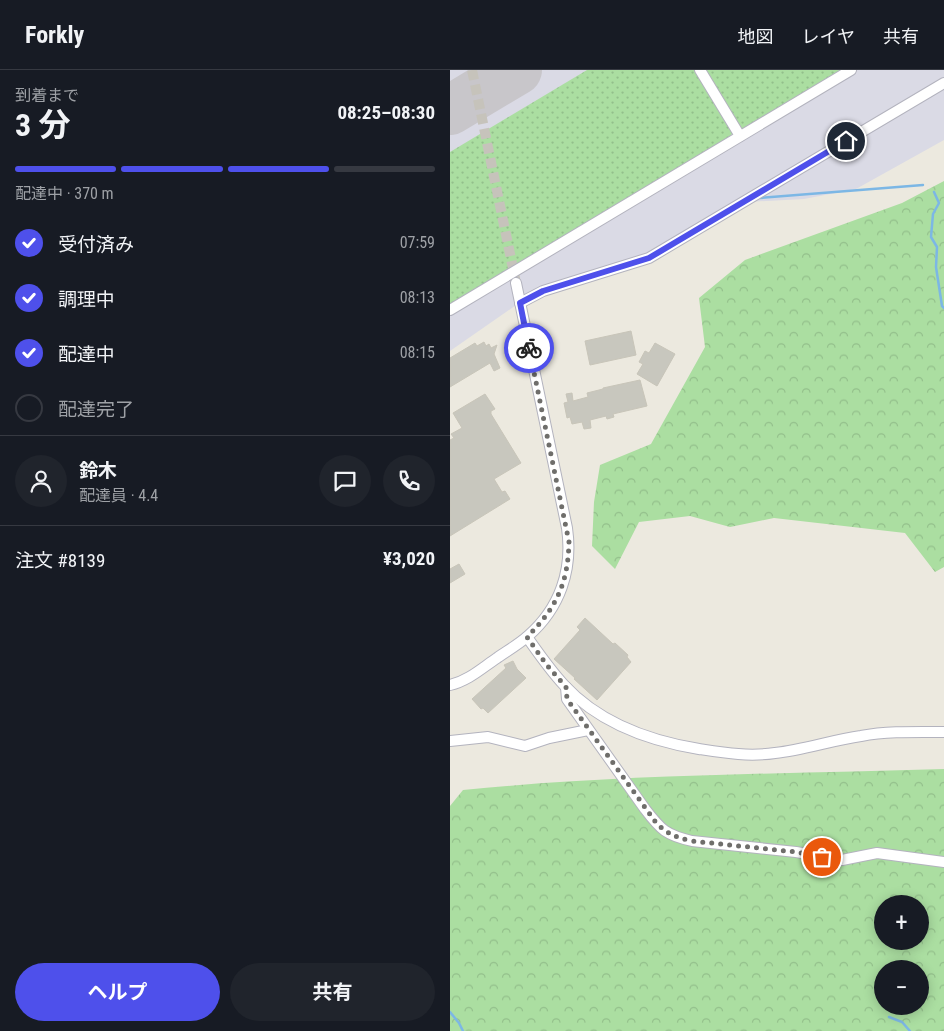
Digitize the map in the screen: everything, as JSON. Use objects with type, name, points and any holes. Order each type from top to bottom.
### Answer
[{"type":"street","points":[[700,70],[740,136]]},
{"type":"street","points":[[450,310],[852,70]]},
{"type":"street","points":[[520,303],[543,291],[649,258],[944,83]]},
{"type":"street","points":[[450,685],[459,683],[471,676],[527,637],[552,609],[566,574],[569,542],[516,283]]},
{"type":"street","points":[[527,637],[546,664],[566,687],[608,720],[662,742],[726,753],[760,755],[878,733],[944,732]]},
{"type":"street","points":[[566,687],[567,699],[588,730],[657,824],[675,837],[692,841],[796,852],[842,860],[877,853],[944,862]]},
{"type":"street","points":[[450,741],[488,737],[525,746],[549,738],[588,730]]},
{"type":"shaded area","points":[[450,70],[944,70],[944,140],[856,189],[804,199],[747,202],[652,262],[534,298],[532,294],[450,351]]},
{"type":"green space","points":[[587,70],[698,70],[733,132],[730,137],[450,305],[450,152]]},
{"type":"green space","points":[[703,70],[846,70],[742,130]]},
{"type":"green space","points":[[944,181],[944,567],[935,572],[905,533],[774,518],[730,527],[690,516],[639,522],[615,569],[592,546],[594,502],[600,465],[651,444],[705,347],[699,298],[745,260],[902,203]]},
{"type":"green space","points":[[944,769],[944,1031],[450,1031],[450,806],[463,790],[583,781]]},
{"type":"building","points":[[631,331],[636,355],[590,365],[585,341]]},
{"type":"building","points":[[484,342],[486,346],[489,344],[491,348],[497,345],[494,354],[500,368],[494,371],[490,363],[450,387],[450,358],[475,343],[477,346]]},
{"type":"building","points":[[655,343],[675,354],[657,386],[637,374],[643,364],[639,362],[645,351],[649,353]]},
{"type":"building","points":[[640,380],[647,406],[613,414],[614,417],[607,419],[606,416],[590,420],[591,428],[584,429],[582,422],[572,424],[570,417],[567,418],[564,403],[568,402],[566,394],[572,393],[573,401],[588,397],[587,393]]},
{"type":"building","points":[[485,394],[495,409],[491,411],[491,414],[521,463],[494,479],[502,492],[505,491],[510,499],[450,536],[450,440],[454,438],[451,434],[462,428],[453,413]]},
{"type":"building","points":[[459,564],[465,574],[450,583],[450,569]]},
{"type":"building","points":[[585,618],[628,655],[627,657],[631,662],[597,700],[554,659],[580,630],[577,627]]},
{"type":"building","points":[[513,661],[517,669],[526,678],[488,713],[483,708],[481,709],[472,699],[506,668],[504,665]]},
{"type":"waterway","points":[[760,198],[923,185]]},
{"type":"waterway","points":[[934,192],[939,203],[933,214],[931,237],[937,247],[936,267],[942,306],[944,308]]},
{"type":"waterway","points":[[450,1012],[463,1031]]},
{"type":"waterway","points":[[889,1017],[902,1022],[910,1031]]},
{"type":"taxiway","points":[[450,101],[479,93]]},
{"type":"runway","points":[[450,110],[517,70]]},
{"type":"tunnel","points":[[472,70],[516,283]]},
{"type":"way so far","points":[[529,348],[569,542],[563,586],[552,609],[527,637],[546,664],[566,687],[567,699],[588,730],[645,809],[657,824],[668,833],[675,837],[692,841],[796,852],[822,857]]},
{"type":"route","points":[[529,348],[520,303],[543,291],[649,258],[846,141]]}]
